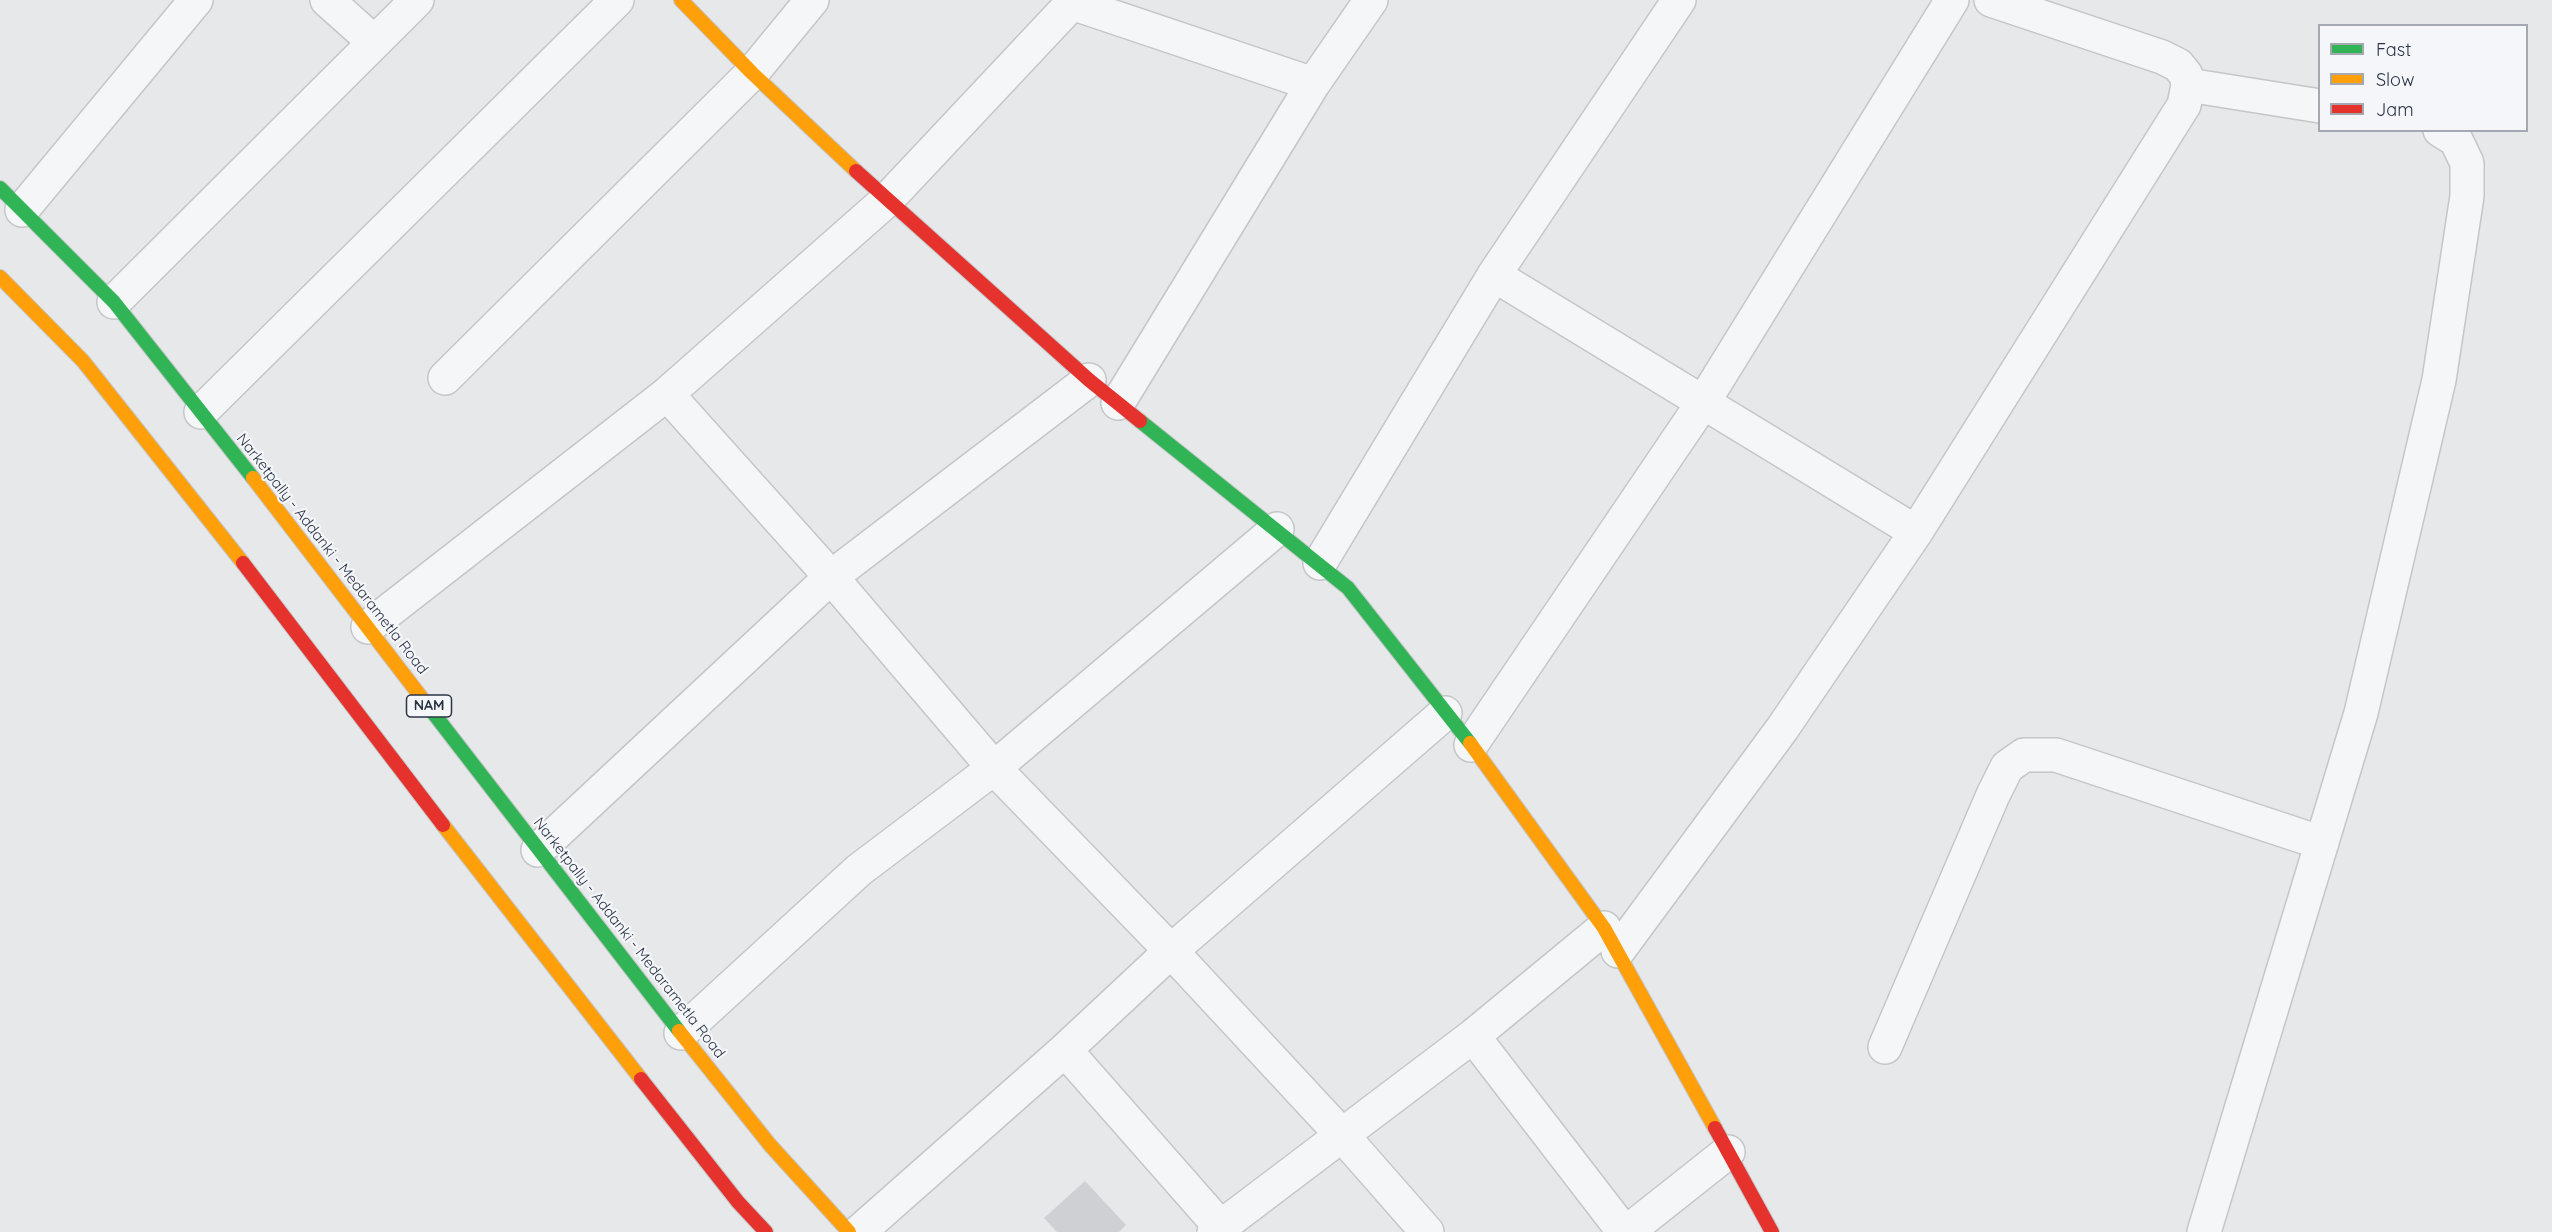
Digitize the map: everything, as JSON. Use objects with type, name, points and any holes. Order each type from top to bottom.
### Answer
[{"type":"main road","points":[[681,0],[752,73],[887,200],[1089,380],[1348,588],[1471,745],[1611,940],[1772,1232]]},
{"type":"main road","name":"Narketpally - Addanki - Medarametla Road","points":[[11,199],[114,302],[681,1033],[770,1145],[849,1232]]},
{"type":"main road","points":[[0,277],[83,361],[268,594],[510,911],[738,1202],[766,1232]]},
{"type":"street","points":[[11,199],[196,0]]},
{"type":"street","points":[[327,0],[373,41]]},
{"type":"street","points":[[114,302],[373,41],[417,0]]},
{"type":"street","points":[[201,412],[617,0]]},
{"type":"street","points":[[445,378],[752,73],[812,0]]},
{"type":"street","points":[[1118,403],[1313,84],[1371,0]]},
{"type":"street","points":[[1320,564],[1494,275],[1679,0]]},
{"type":"street","points":[[1471,745],[1704,401],[1952,0]]},
{"type":"street","points":[[1065,1050],[1220,1230],[1341,1134],[1473,1036],[1611,940],[1782,729],[1916,532],[2184,105],[2188,86],[2186,75],[2178,65],[2162,57],[1991,0]]},
{"type":"street","points":[[368,627],[667,394],[887,200],[1073,2],[1313,84]]},
{"type":"street","points":[[2188,86],[2318,106]]},
{"type":"street","points":[[2204,1232],[2361,713],[2439,380],[2467,196],[2467,163],[2456,140],[2443,132]]},
{"type":"street","points":[[1494,275],[1916,532]]},
{"type":"street","points":[[537,850],[831,577],[1089,380]]},
{"type":"street","points":[[667,394],[831,577],[994,768],[1171,951],[1341,1134],[1427,1232]]},
{"type":"street","points":[[681,1033],[859,870],[994,768],[1277,529]]},
{"type":"street","points":[[859,1232],[1065,1050],[1171,951],[1445,713]]},
{"type":"street","points":[[1885,1047],[1993,795],[2007,767],[2024,755],[2056,755],[2322,843]]},
{"type":"street","points":[[1473,1036],[1626,1232],[1728,1152]]},
{"type":"building","points":[[1085,1181],[1126,1225],[1119,1232],[1057,1232],[1044,1218]]},
{"type":"traffic: fast","points":[[0,188],[114,302],[253,478]]},
{"type":"traffic: fast","points":[[1140,421],[1348,588],[1470,743]]},
{"type":"traffic: fast","points":[[431,710],[679,1031]]},
{"type":"traffic: slow","points":[[681,0],[752,73],[856,171]]},
{"type":"traffic: slow","points":[[0,277],[83,361],[243,563]]},
{"type":"traffic: slow","points":[[253,478],[431,710]]},
{"type":"traffic: slow","points":[[1470,743],[1604,928],[1715,1128]]},
{"type":"traffic: slow","points":[[443,825],[641,1079]]},
{"type":"traffic: slow","points":[[679,1031],[770,1145],[849,1232]]},
{"type":"traffic: jam","points":[[856,171],[1089,380],[1140,421]]},
{"type":"traffic: jam","points":[[243,563],[443,825]]},
{"type":"traffic: jam","points":[[641,1079],[738,1202],[766,1232]]},
{"type":"traffic: jam","points":[[1715,1128],[1772,1232]]}]
